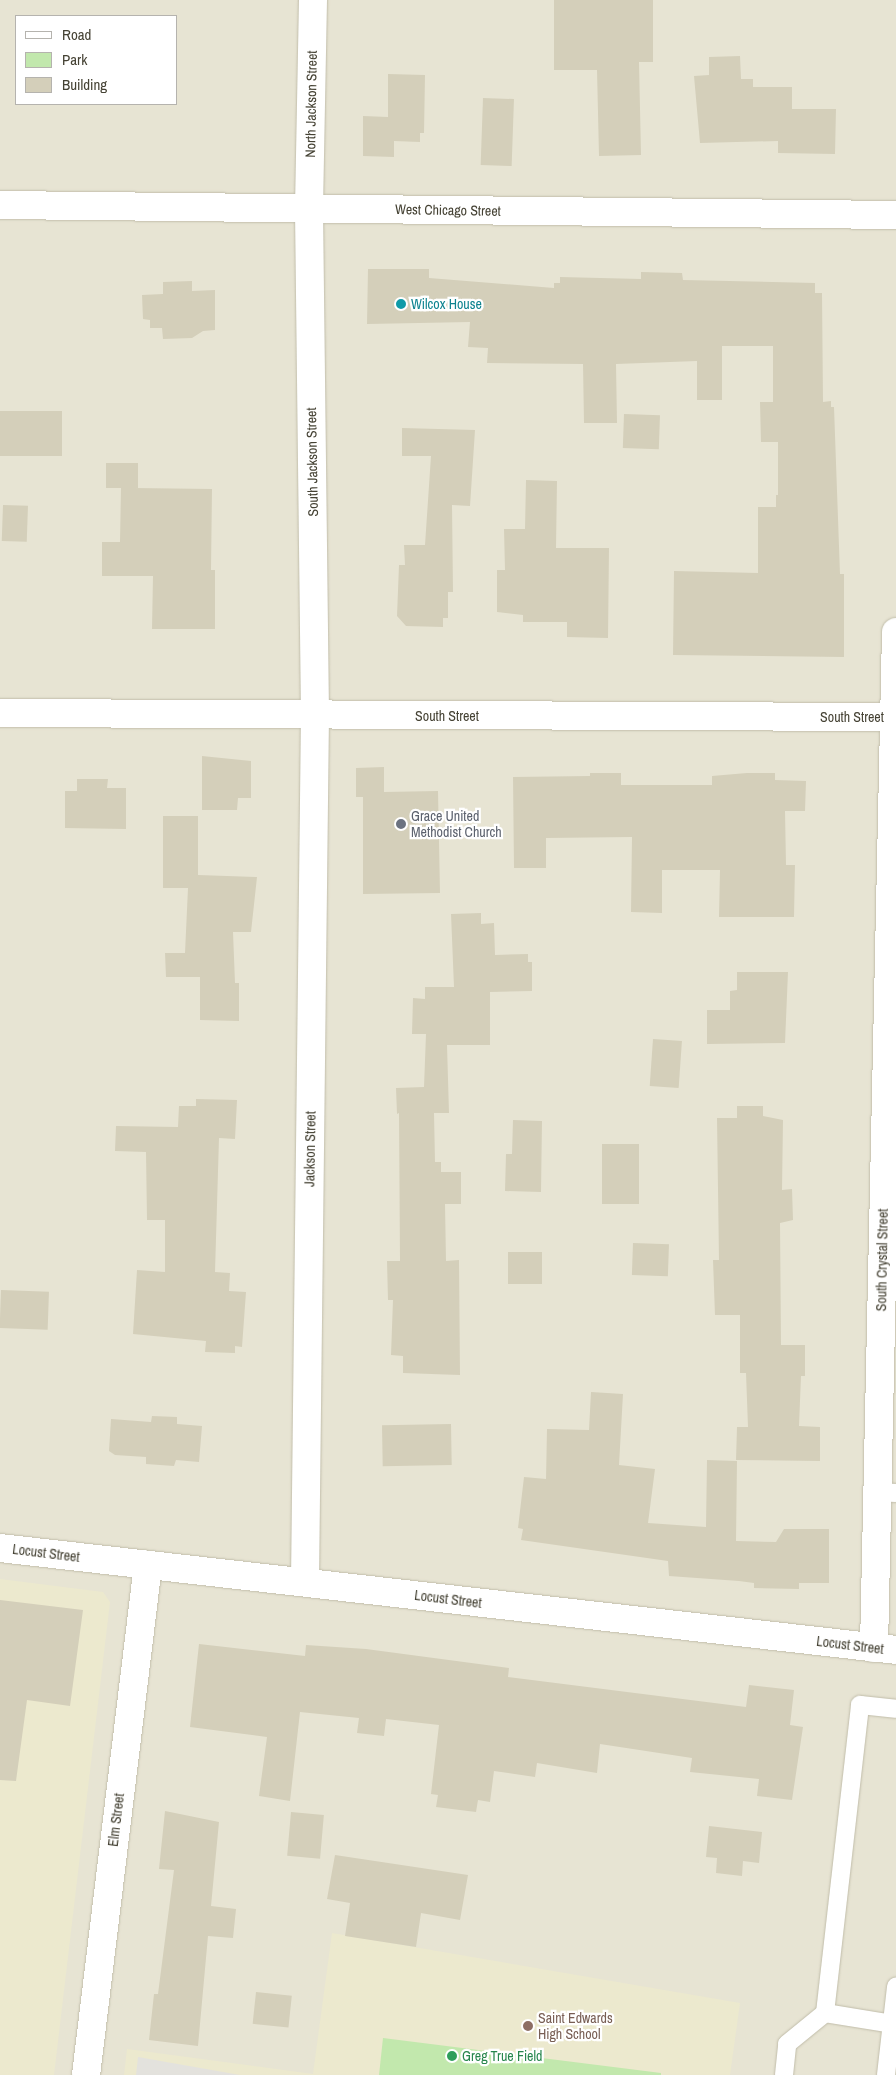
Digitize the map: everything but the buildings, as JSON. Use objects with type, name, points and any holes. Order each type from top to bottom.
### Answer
[{"type":"street","name":"North Jackson Street","points":[[309,208],[313,0]]},
{"type":"street","name":"West Chicago Street","points":[[0,205],[896,215]]},
{"type":"street","name":"South Jackson Street","points":[[309,208],[315,716]]},
{"type":"street","name":"South Crystal Street","points":[[885,1649],[896,632]]},
{"type":"street","name":"South Street","points":[[0,713],[315,716],[894,717]]},
{"type":"street","name":"Jackson Street","points":[[305,1582],[315,716]]},
{"type":"street","name":"Locust Street","points":[[0,1548],[885,1649]]},
{"type":"street","name":"Elm Street","points":[[86,2075],[148,1565]]},
{"type":"lane","points":[[784,2075],[787,2044],[825,2013],[860,1705],[896,1709]]},
{"type":"lane","points":[[886,2075],[896,1987]]},
{"type":"lane","points":[[825,2013],[892,2024]]},
{"type":"shaded area","points":[[0,0],[896,0],[896,2075],[0,2075]]},
{"type":"shaded area","points":[[0,1579],[103,1592],[110,1602],[54,2075],[0,2075]]},
{"type":"shaded area","name":"Saint Edwards High School","points":[[332,1933],[740,2003],[730,2075],[124,2075],[127,2049],[313,2074]]},
{"type":"shaded area","points":[[138,2057],[240,2075],[136,2075]]},
{"type":"green space","name":"Greg True Field","points":[[383,2038],[661,2073],[661,2075],[379,2075]]},
{"type":"place","name":"Wilcox House","points":[[401,304]]},
{"type":"place","name":"Grace United Methodist Church","points":[[401,824]]},
{"type":"place","name":"Saint Edwards High School","points":[[528,2026]]},
{"type":"place","name":"Greg True Field","points":[[452,2056]]}]
